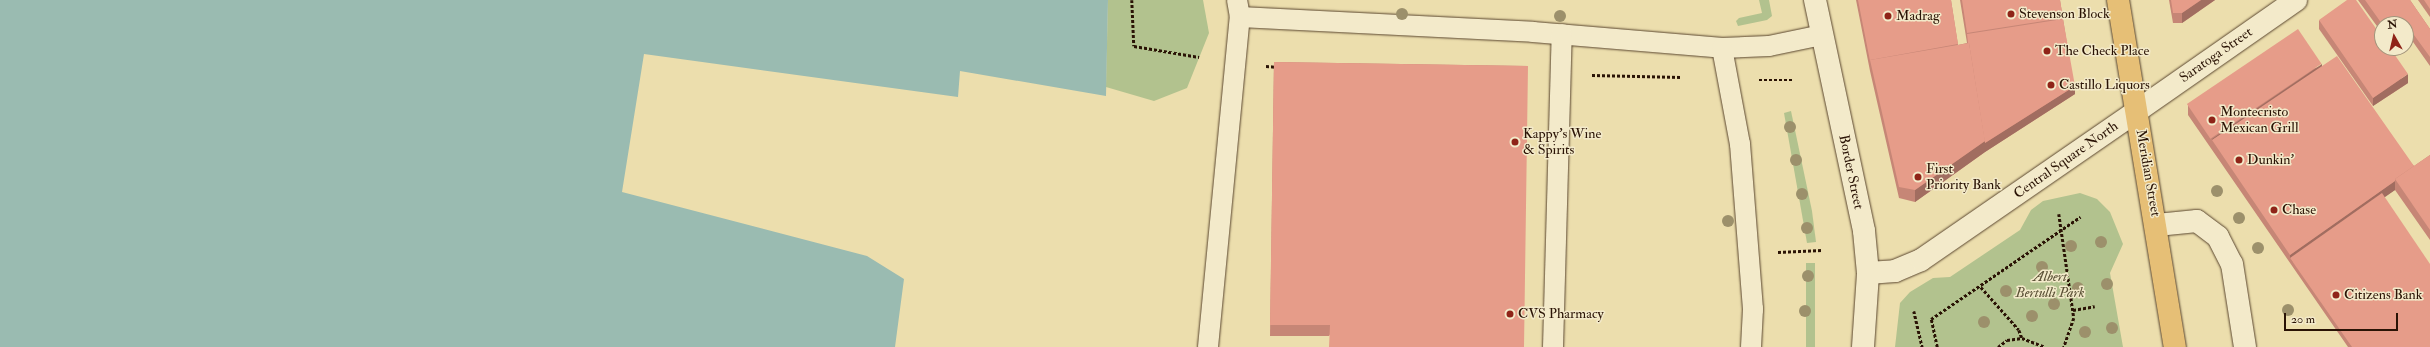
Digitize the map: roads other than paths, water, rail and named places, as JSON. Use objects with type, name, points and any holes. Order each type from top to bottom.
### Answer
[{"type":"main road","name":"Meridian Street","points":[[2118,0],[2157,225],[2176,347]]},
{"type":"street","name":"Border Street","points":[[1815,0],[1864,231],[1868,272],[1863,347]]},
{"type":"street","name":"Saratoga Street","points":[[2137,111],[2296,0]]},
{"type":"street","name":"Central Square North","points":[[1868,272],[1895,271],[1920,260],[2137,111]]},
{"type":"street","points":[[2157,225],[2197,221],[2218,237],[2232,264],[2245,347]]},
{"type":"lane","points":[[1208,347],[1239,8],[1722,48],[1770,46],[1822,35]]},
{"type":"lane","points":[[1553,347],[1562,34]]},
{"type":"lane","points":[[1722,48],[1740,144],[1748,254],[1751,347]]},
{"type":"water","points":[[0,0],[1108,0],[1106,96],[960,71],[958,97],[644,54],[622,192],[867,256],[904,279],[895,347],[0,347]]},
{"type":"place","name":"Stevenson Block","points":[[2011,14]]},
{"type":"place","name":"Madrag","points":[[1888,16]]},
{"type":"place","name":"The Check Place","points":[[2047,51]]},
{"type":"place","name":"Castillo Liquors","points":[[2051,85]]},
{"type":"place","name":"Montecristo Mexican Grill","points":[[2212,120]]},
{"type":"place","name":"Kappy's Wine & Spirits","points":[[1515,142]]},
{"type":"place","name":"Dunkin'","points":[[2239,160]]},
{"type":"place","name":"First Priority Bank","points":[[1918,177]]},
{"type":"place","name":"Chase","points":[[2274,210]]},
{"type":"place","name":"Citizens Bank","points":[[2336,295]]},
{"type":"place","name":"CVS Pharmacy","points":[[1510,314]]},
{"type":"park label","name":"Albert Bertulli Park","points":[[2050,286]]}]
